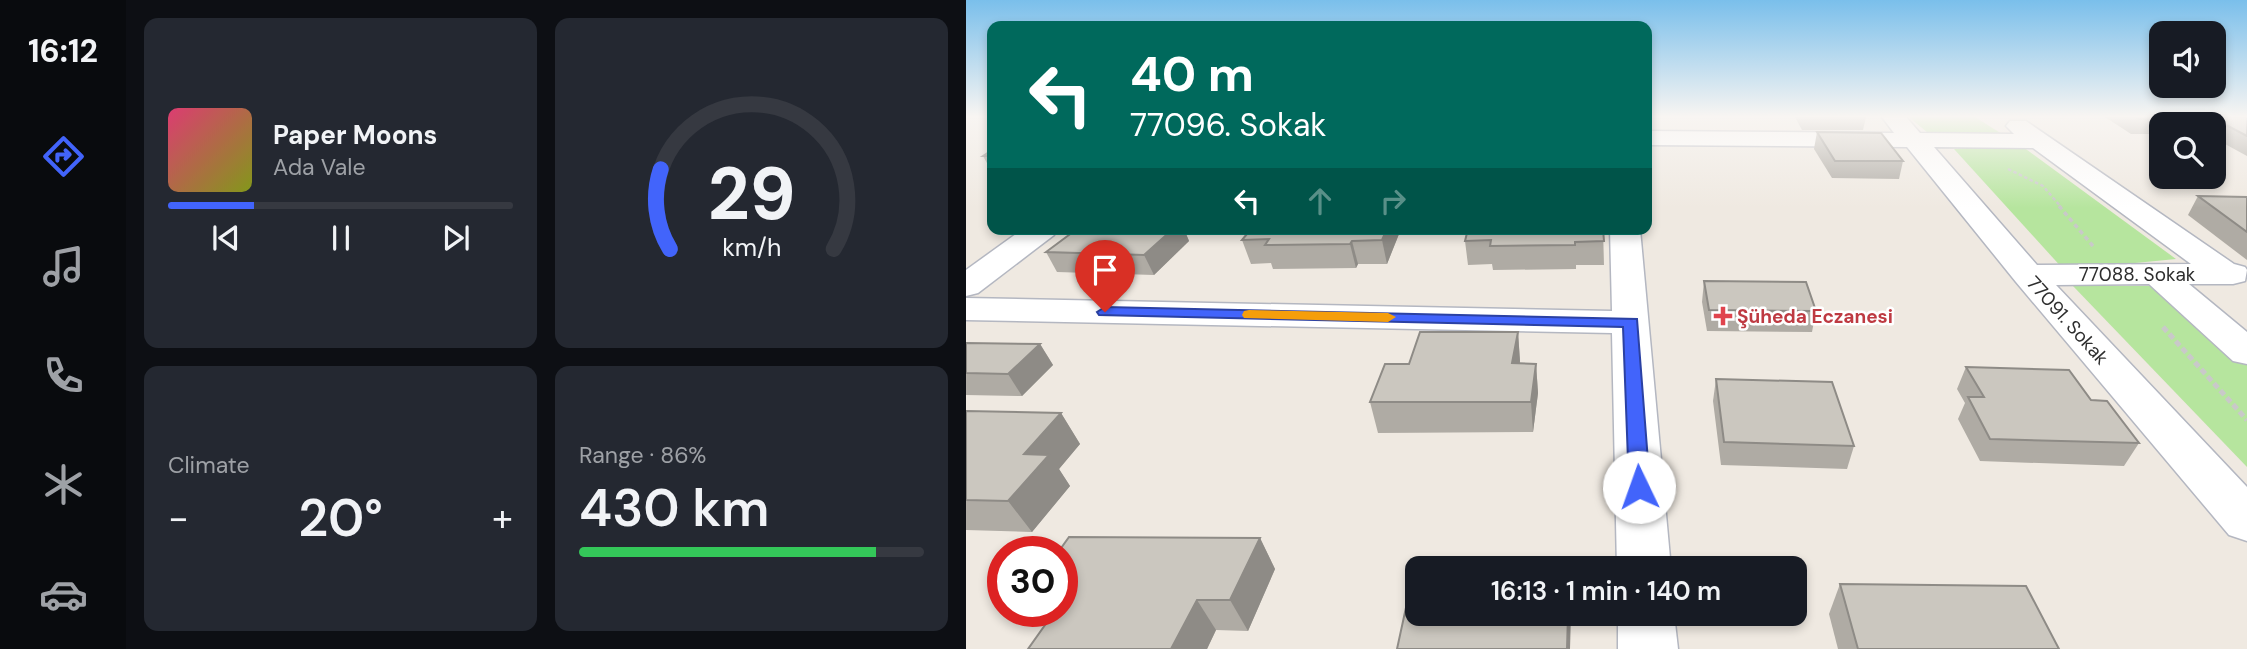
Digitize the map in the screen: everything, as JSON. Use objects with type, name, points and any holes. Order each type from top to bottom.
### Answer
[{"type":"street","name":"77091. Sokak","points":[[1919,147],[2028,275],[2247,520]]},
{"type":"street","points":[[2048,147],[2236,274]]},
{"type":"street","points":[[974,274],[1034,235]]},
{"type":"street","points":[[1625,235],[1643,556]]},
{"type":"street","name":"77088. Sokak","points":[[2028,275],[2236,274]]},
{"type":"street","points":[[2158,275],[2247,352]]},
{"type":"street","points":[[966,309],[1631,322]]},
{"type":"street","points":[[1647,626],[1648,649]]},
{"type":"path","points":[[1981,147],[2010,170],[2043,186],[2117,275]]},
{"type":"path","points":[[2155,318],[2247,420]]},
{"type":"green space","points":[[2023,147],[2176,259],[2064,270],[1954,149]]},
{"type":"green space","points":[[2073,286],[2160,286],[2247,364],[2247,467]]},
{"type":"building","points":[[1826,147],[1892,147],[1903,161],[1835,161]]},
{"type":"building","points":[[2198,196],[2247,197],[2247,232]]},
{"type":"building","points":[[1069,235],[1166,235],[1144,255],[1046,252]]},
{"type":"building","points":[[1246,235],[1384,235],[1382,240],[1352,241],[1350,244],[1265,245],[1269,239],[1242,240]]},
{"type":"building","points":[[1466,235],[1604,235],[1604,241],[1575,242],[1575,245],[1490,246],[1491,240],[1465,241]]},
{"type":"building","points":[[1704,281],[1806,282],[1816,311],[1709,310]]},
{"type":"building","points":[[1420,332],[1518,332],[1512,363],[1536,364],[1531,402],[1370,402],[1385,364],[1409,364]]},
{"type":"building","points":[[966,343],[1040,344],[1008,374],[966,373]]},
{"type":"building","points":[[1966,367],[2069,370],[2091,400],[2107,401],[2139,443],[1990,439],[1968,397],[1984,397]]},
{"type":"building","points":[[1716,379],[1832,382],[1854,446],[1724,442]]},
{"type":"building","points":[[966,411],[1061,413],[1024,454],[1049,455],[1008,501],[966,500]]},
{"type":"building","points":[[1078,537],[1260,538],[1230,600],[1197,600],[1171,649],[1028,649],[1044,627],[1078,627]]},
{"type":"building","points":[[1840,584],[2026,586],[2059,649],[1858,649]]},
{"type":"building","points":[[1405,612],[1405,626],[1568,626],[1567,649],[1397,649]]},
{"type":"slow traffic","points":[[1249,315],[1388,317]]},
{"type":"place","name":"Şüheda Eczanesi","points":[[1723,316]]},
{"type":"route","points":[[1105,312],[1631,322],[1639,487]]}]
